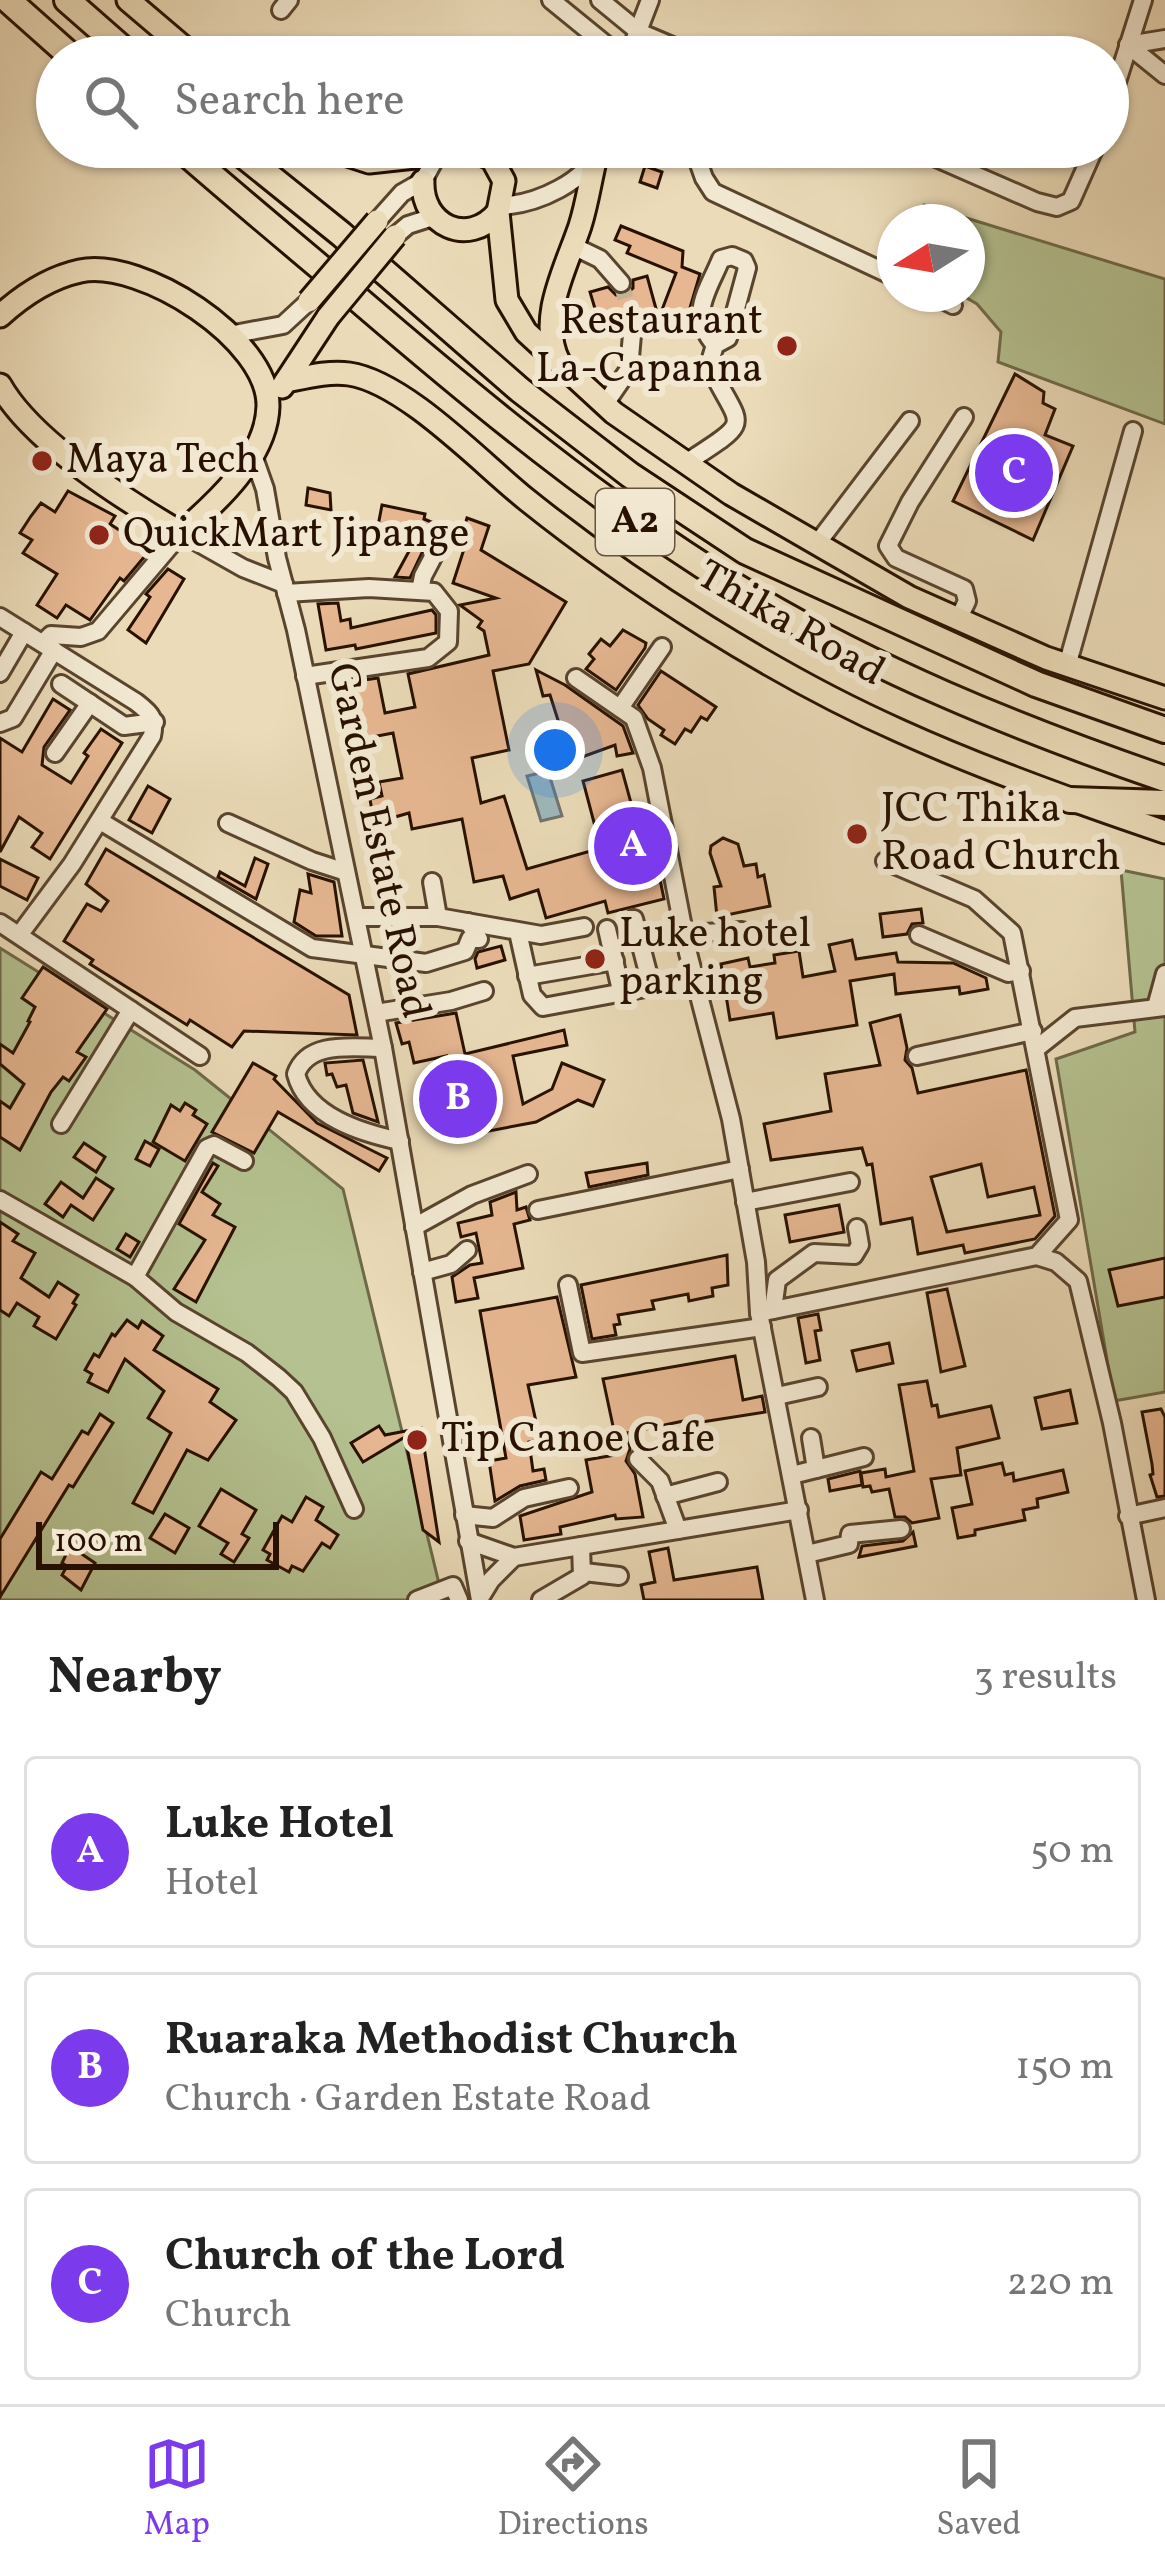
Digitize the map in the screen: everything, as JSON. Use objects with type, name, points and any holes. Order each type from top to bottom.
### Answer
[{"type":"highway","points":[[8,0],[48,36]]},
{"type":"highway","points":[[67,0],[108,36]]},
{"type":"highway","name":"Thika Road","points":[[204,168],[500,419],[611,506],[671,546],[739,589],[886,668],[1024,728],[1165,779]]},
{"type":"highway","name":"Thika Road","points":[[258,168],[538,404],[630,476],[745,551],[1036,684],[1165,730]]},
{"type":"highway","points":[[1070,800],[1165,803]]},
{"type":"main road","points":[[128,0],[170,36]]},
{"type":"main road","name":"Thika Road","points":[[499,168],[504,181],[500,209],[507,300],[526,332],[605,404],[686,463],[816,545],[958,620],[1066,666],[1165,698]]},
{"type":"main road","points":[[562,368],[552,346],[552,316],[594,168]]},
{"type":"main road","points":[[423,181],[426,207],[451,229],[472,230],[500,209]]},
{"type":"main road","points":[[309,301],[386,228]]},
{"type":"main road","points":[[3,397],[69,457],[181,533],[218,499],[253,454],[268,403],[386,228]]},
{"type":"main road","points":[[0,316],[25,293],[56,279],[107,270],[160,289],[229,335],[251,358],[268,403]]},
{"type":"main road","name":"Thika Road","points":[[286,382],[350,374],[388,388],[587,545],[758,656],[896,730],[1070,800],[1165,832]]},
{"type":"street","points":[[600,0],[648,36]]},
{"type":"street","points":[[637,36],[650,0]]},
{"type":"street","points":[[1129,42],[1143,0]]},
{"type":"street","points":[[563,3],[601,36]]},
{"type":"street","points":[[1129,45],[1165,39]]},
{"type":"street","points":[[1129,46],[1165,75]]},
{"type":"street","points":[[386,228],[402,193],[423,181],[429,168]]},
{"type":"street","points":[[500,209],[562,187],[583,168]]},
{"type":"street","points":[[700,168],[713,192],[877,269]]},
{"type":"street","points":[[959,168],[1057,207],[1071,201],[1086,168]]},
{"type":"street","points":[[386,228],[434,218]]},
{"type":"street","points":[[573,246],[599,259],[621,284]]},
{"type":"street","points":[[686,463],[732,433],[737,419],[735,406],[710,365],[715,345],[728,338],[747,268],[732,256],[721,259],[699,314],[701,328],[715,345]]},
{"type":"street","points":[[229,335],[283,326],[309,301]]},
{"type":"street","points":[[605,404],[629,369],[633,322]]},
{"type":"street","points":[[958,620],[967,601],[964,590],[896,558],[888,546],[964,417]]},
{"type":"street","points":[[816,545],[910,422]]},
{"type":"street","points":[[1066,666],[1133,431]]},
{"type":"street","name":"Garden Estate Road","points":[[253,454],[265,490],[383,1048],[480,1599]]},
{"type":"street","points":[[0,723],[13,718],[54,634],[81,637],[98,632],[181,533],[285,588],[434,592],[449,610],[451,633],[439,653],[305,676]]},
{"type":"street","points":[[420,591],[443,538]]},
{"type":"street","points":[[0,617],[136,702],[155,722]]},
{"type":"street","points":[[0,673],[24,632]]},
{"type":"street","points":[[620,708],[662,646]]},
{"type":"street","points":[[576,678],[634,718],[652,768],[694,979],[740,1169],[815,1600]]},
{"type":"street","points":[[61,684],[124,726],[155,722]]},
{"type":"street","points":[[55,753],[90,704]]},
{"type":"street","points":[[20,934],[100,821],[152,736],[155,722]]},
{"type":"street","points":[[100,821],[312,948],[426,963],[465,951],[470,939],[479,939],[468,922]]},
{"type":"street","points":[[228,823],[346,872]]},
{"type":"street","points":[[885,861],[974,899],[1014,937],[1069,1220],[1037,1256]]},
{"type":"street","points":[[432,882],[438,917]]},
{"type":"street","points":[[356,917],[438,917],[541,935],[584,927]]},
{"type":"street","points":[[634,919],[652,988]]},
{"type":"street","points":[[0,923],[200,1056]]},
{"type":"street","points":[[608,929],[622,994]]},
{"type":"street","points":[[685,934],[742,931]]},
{"type":"street","points":[[518,932],[536,1004],[544,1007],[694,979]]},
{"type":"street","points":[[919,934],[1007,973],[1021,971]]},
{"type":"street","points":[[527,976],[615,961]]},
{"type":"street","points":[[917,1056],[1035,1039],[1075,1018],[1161,1007],[1165,974]]},
{"type":"street","points":[[376,1013],[484,991]]},
{"type":"street","points":[[61,1124],[131,1010]]},
{"type":"street","points":[[383,1048],[321,1051],[307,1056],[296,1075],[303,1091],[342,1123],[355,1131],[400,1141]]},
{"type":"street","points":[[135,1277],[205,1150],[214,1145],[244,1161]]},
{"type":"street","points":[[538,1210],[740,1169]]},
{"type":"street","points":[[414,1227],[472,1195],[528,1174]]},
{"type":"street","points":[[746,1202],[850,1182]]},
{"type":"street","points":[[0,1199],[135,1277],[176,1312],[247,1353],[294,1392],[322,1438],[354,1509]]},
{"type":"street","points":[[765,1317],[777,1280],[814,1253],[854,1256],[860,1245],[856,1228]]},
{"type":"street","points":[[422,1272],[451,1264],[467,1250]]},
{"type":"street","points":[[568,1285],[582,1353],[1037,1256],[1056,1262],[1078,1281],[1147,1600]]},
{"type":"street","points":[[777,1396],[818,1387]]},
{"type":"street","points":[[811,1438],[816,1469]]},
{"type":"street","points":[[792,1475],[864,1457]]},
{"type":"street","points":[[638,1459],[654,1471],[678,1530]]},
{"type":"street","points":[[665,1496],[718,1482]]},
{"type":"street","points":[[464,1515],[493,1518],[524,1498],[568,1488]]},
{"type":"street","points":[[1128,1516],[1165,1508]]},
{"type":"street","points":[[468,1541],[514,1557],[799,1510]]},
{"type":"street","points":[[807,1554],[849,1544],[850,1534],[901,1528]]},
{"type":"street","points":[[541,1600],[580,1579],[584,1572],[581,1546]]},
{"type":"street","points":[[480,1599],[514,1557]]},
{"type":"street","points":[[584,1572],[619,1576]]},
{"type":"street","points":[[417,1600],[453,1586],[459,1600]]},
{"type":"green space","points":[[985,224],[1165,279],[1165,424],[998,362],[1001,332],[984,312]]},
{"type":"green space","points":[[1121,870],[1165,879],[1165,1392],[1114,1401],[1056,1059],[1135,1032]]},
{"type":"green space","points":[[0,948],[195,1070],[343,1189],[443,1600],[0,1600]]},
{"type":"water","points":[[548,771],[562,816],[541,821],[527,776]]},
{"type":"building","points":[[644,168],[662,172],[657,188],[640,182]]},
{"type":"building","points":[[621,226],[683,251],[682,267],[700,274],[687,318],[671,312],[660,315],[676,273],[627,253],[630,246],[615,240]]},
{"type":"building","points":[[647,276],[658,316],[645,319],[629,311],[620,326],[602,332],[590,292],[608,287],[616,295],[625,295],[633,288],[633,280]]},
{"type":"building","points":[[1015,374],[1044,392],[1043,403],[1055,409],[1045,435],[1073,446],[1033,540],[953,501]]},
{"type":"building","points":[[308,488],[330,493],[331,510],[306,505]]},
{"type":"building","points":[[68,491],[115,516],[110,524],[150,550],[124,581],[120,578],[90,620],[66,605],[57,618],[37,605],[57,574],[23,553],[32,540],[20,533],[31,516],[41,503],[55,512]]},
{"type":"building","points":[[382,505],[425,514],[424,519],[441,526],[432,532],[410,578],[395,577],[420,531],[378,526]]},
{"type":"building","points":[[467,518],[489,526],[481,550],[566,602],[529,664],[493,671],[509,750],[472,758],[481,803],[504,796],[527,869],[598,849],[583,781],[622,770],[645,854],[654,851],[664,899],[608,913],[605,901],[546,918],[538,890],[510,899],[503,876],[474,882],[462,819],[412,829],[409,813],[374,823],[370,799],[382,796],[379,782],[402,778],[393,733],[367,738],[369,746],[349,750],[337,684],[378,678],[385,713],[415,707],[408,674],[489,655],[484,631],[478,627],[482,621],[460,605],[496,598],[453,583],[465,546],[459,543]]},
{"type":"building","points":[[168,569],[184,579],[146,643],[128,630],[150,597],[146,594]]},
{"type":"building","points":[[338,603],[341,621],[350,619],[351,628],[432,610],[436,633],[326,650],[318,604]]},
{"type":"building","points":[[623,630],[646,643],[616,690],[586,669],[594,659],[589,654],[601,639],[610,646]]},
{"type":"building","points":[[536,670],[623,726],[633,753],[617,756],[615,745],[571,761],[550,695],[543,696]]},
{"type":"building","points":[[661,671],[716,707],[691,732],[685,729],[675,744],[661,735],[664,730],[638,705]]},
{"type":"building","points":[[53,699],[70,710],[44,747],[42,765],[71,783],[101,729],[122,743],[50,859],[32,847],[42,833],[19,817],[0,852],[0,738],[22,752]]},
{"type":"building","points":[[148,786],[170,799],[152,833],[129,820]]},
{"type":"building","points":[[723,838],[738,844],[744,866],[756,864],[758,877],[764,875],[770,906],[717,917],[714,887],[721,886],[710,853],[711,846]]},
{"type":"building","points":[[106,849],[349,995],[357,1035],[244,1031],[232,1047],[190,1020],[187,1025],[90,964],[93,960],[64,941],[87,904],[101,911],[108,901],[86,884]]},
{"type":"building","points":[[255,858],[268,864],[256,899],[218,877],[220,872],[245,886]]},
{"type":"building","points":[[0,859],[38,878],[27,900],[0,886]]},
{"type":"building","points":[[308,874],[334,882],[342,936],[316,936],[294,922],[300,890],[311,893]]},
{"type":"building","points":[[921,909],[923,923],[912,924],[907,934],[883,937],[880,914]]},
{"type":"building","points":[[852,940],[856,959],[896,953],[898,962],[953,963],[986,978],[988,989],[896,994],[894,974],[850,981],[857,1025],[777,1038],[773,1013],[730,1020],[721,964],[748,958],[750,967],[775,963],[774,955],[799,951],[803,977],[835,971],[829,945]]},
{"type":"building","points":[[501,946],[505,960],[477,968],[478,952]]},
{"type":"building","points":[[43,967],[107,1009],[77,1052],[86,1057],[69,1081],[63,1077],[51,1092],[20,1150],[0,1137],[0,1101],[10,1108],[24,1084],[0,1064],[0,1044],[13,1053],[35,1007],[22,998]]},
{"type":"building","points":[[456,1013],[465,1054],[564,1030],[567,1045],[513,1056],[523,1104],[552,1089],[562,1063],[604,1080],[593,1106],[578,1100],[536,1122],[452,1138],[443,1130],[436,1096],[446,1056],[414,1063],[409,1042],[402,1044],[396,1023]]},
{"type":"building","points":[[900,1015],[905,1060],[918,1093],[1026,1070],[1055,1216],[1035,1239],[965,1253],[963,1245],[918,1254],[912,1218],[881,1224],[872,1164],[867,1165],[862,1148],[771,1160],[764,1124],[831,1111],[825,1074],[880,1065],[870,1023]],"holes":[[[981,1164],[988,1197],[1034,1187],[1040,1215],[947,1232],[931,1177]]]},
{"type":"building","points":[[363,1060],[378,1122],[353,1113],[346,1085],[337,1087],[332,1074],[327,1075],[325,1063]]},
{"type":"building","points":[[253,1063],[276,1076],[317,1123],[387,1158],[379,1171],[278,1112],[254,1153],[212,1132]]},
{"type":"building","points":[[185,1103],[207,1124],[185,1161],[153,1142],[171,1105],[180,1111]]},
{"type":"building","points":[[145,1141],[159,1149],[150,1166],[136,1159]]},
{"type":"building","points":[[84,1143],[105,1157],[96,1172],[74,1157]]},
{"type":"building","points":[[213,1163],[218,1166],[202,1192],[220,1204],[213,1215],[235,1227],[196,1302],[174,1289],[205,1240],[179,1224]]},
{"type":"building","points":[[647,1163],[648,1175],[589,1187],[586,1173]]},
{"type":"building","points":[[96,1178],[113,1189],[93,1220],[71,1205],[63,1217],[45,1204],[61,1182],[83,1198]]},
{"type":"building","points":[[516,1192],[517,1210],[526,1207],[530,1220],[514,1224],[523,1268],[474,1278],[478,1298],[456,1302],[452,1277],[482,1263],[476,1233],[461,1237],[458,1223],[492,1215],[490,1202]]},
{"type":"building","points":[[839,1205],[844,1232],[790,1242],[785,1215]]},
{"type":"building","points":[[0,1222],[18,1234],[13,1241],[35,1253],[21,1278],[49,1297],[58,1282],[78,1295],[56,1339],[34,1326],[39,1317],[17,1303],[9,1316],[0,1310]]},
{"type":"building","points":[[126,1234],[139,1242],[130,1257],[117,1249]]},
{"type":"building","points":[[727,1255],[728,1285],[712,1288],[713,1296],[689,1301],[688,1294],[652,1301],[654,1309],[618,1315],[616,1335],[592,1339],[581,1285]]},
{"type":"building","points":[[1165,1258],[1165,1297],[1118,1306],[1109,1270]]},
{"type":"building","points":[[947,1289],[965,1366],[941,1372],[927,1293]]},
{"type":"building","points":[[557,1297],[576,1377],[528,1385],[540,1440],[529,1442],[533,1471],[544,1469],[546,1480],[520,1486],[495,1501],[489,1461],[506,1458],[480,1311]]},
{"type":"building","points":[[818,1314],[821,1330],[815,1331],[820,1360],[806,1363],[798,1318]]},
{"type":"building","points":[[127,1320],[138,1328],[142,1321],[163,1336],[154,1350],[218,1389],[210,1402],[236,1420],[208,1460],[187,1450],[153,1513],[133,1503],[171,1433],[148,1418],[164,1391],[125,1359],[108,1392],[88,1382],[92,1374],[85,1370]]},
{"type":"building","points":[[889,1343],[893,1363],[857,1371],[852,1351]]},
{"type":"building","points":[[735,1356],[743,1400],[762,1396],[765,1412],[689,1424],[688,1420],[627,1433],[626,1461],[635,1474],[643,1517],[616,1519],[615,1515],[560,1527],[561,1534],[524,1540],[520,1516],[592,1492],[586,1460],[615,1455],[603,1379]]},
{"type":"building","points":[[927,1381],[939,1417],[991,1406],[999,1438],[957,1448],[961,1475],[931,1479],[939,1518],[912,1523],[895,1517],[889,1489],[872,1492],[870,1486],[863,1487],[861,1473],[885,1469],[886,1477],[914,1471],[899,1385]]},
{"type":"building","points":[[1070,1390],[1077,1423],[1042,1429],[1035,1398]]},
{"type":"building","points":[[1161,1409],[1165,1417],[1165,1496],[1157,1497],[1142,1412]]},
{"type":"building","points":[[100,1414],[113,1423],[0,1597],[0,1539],[41,1472],[52,1479],[82,1431],[88,1434]]},
{"type":"building","points":[[379,1426],[385,1435],[421,1428],[439,1542],[423,1530],[405,1437],[363,1462],[351,1443]]},
{"type":"building","points":[[1002,1463],[1005,1475],[1013,1473],[1014,1481],[1063,1470],[1068,1492],[1037,1499],[1038,1507],[1023,1510],[1025,1520],[958,1538],[952,1508],[972,1504],[965,1471]]},
{"type":"building","points":[[860,1471],[862,1485],[830,1491],[828,1479]]},
{"type":"building","points":[[221,1489],[256,1510],[242,1534],[249,1538],[234,1562],[221,1554],[228,1543],[199,1526]]},
{"type":"building","points":[[306,1497],[323,1507],[316,1520],[338,1535],[330,1548],[322,1543],[303,1571],[292,1566],[289,1572],[267,1560],[270,1554],[263,1550],[282,1516],[292,1522]]},
{"type":"building","points":[[165,1514],[189,1528],[175,1553],[150,1538]]},
{"type":"building","points":[[913,1532],[916,1546],[859,1557],[862,1546],[903,1541]]},
{"type":"building","points":[[70,1546],[95,1563],[81,1590],[62,1575]]},
{"type":"building","points":[[668,1548],[674,1580],[757,1567],[763,1600],[644,1600],[641,1585],[655,1582],[649,1552]]},
{"type":"tunnel","points":[[621,283],[633,323]]},
{"type":"place","name":"Restaurant La-Capanna","points":[[787,346]]},
{"type":"place","name":"Maya Tech","points":[[42,461]]},
{"type":"place","name":"Church of the Lord","points":[[1014,473]]},
{"type":"place","name":"QuickMart Jipange","points":[[99,535]]},
{"type":"place","name":"JCC Thika Road Church","points":[[857,834]]},
{"type":"place","name":"Luke Hotel","points":[[633,846]]},
{"type":"place","name":"Luke hotel parking","points":[[595,959]]},
{"type":"place","name":"Ruaraka Methodist Church","points":[[458,1099]]},
{"type":"place","name":"Tip Canoe Cafe","points":[[417,1440]]}]
